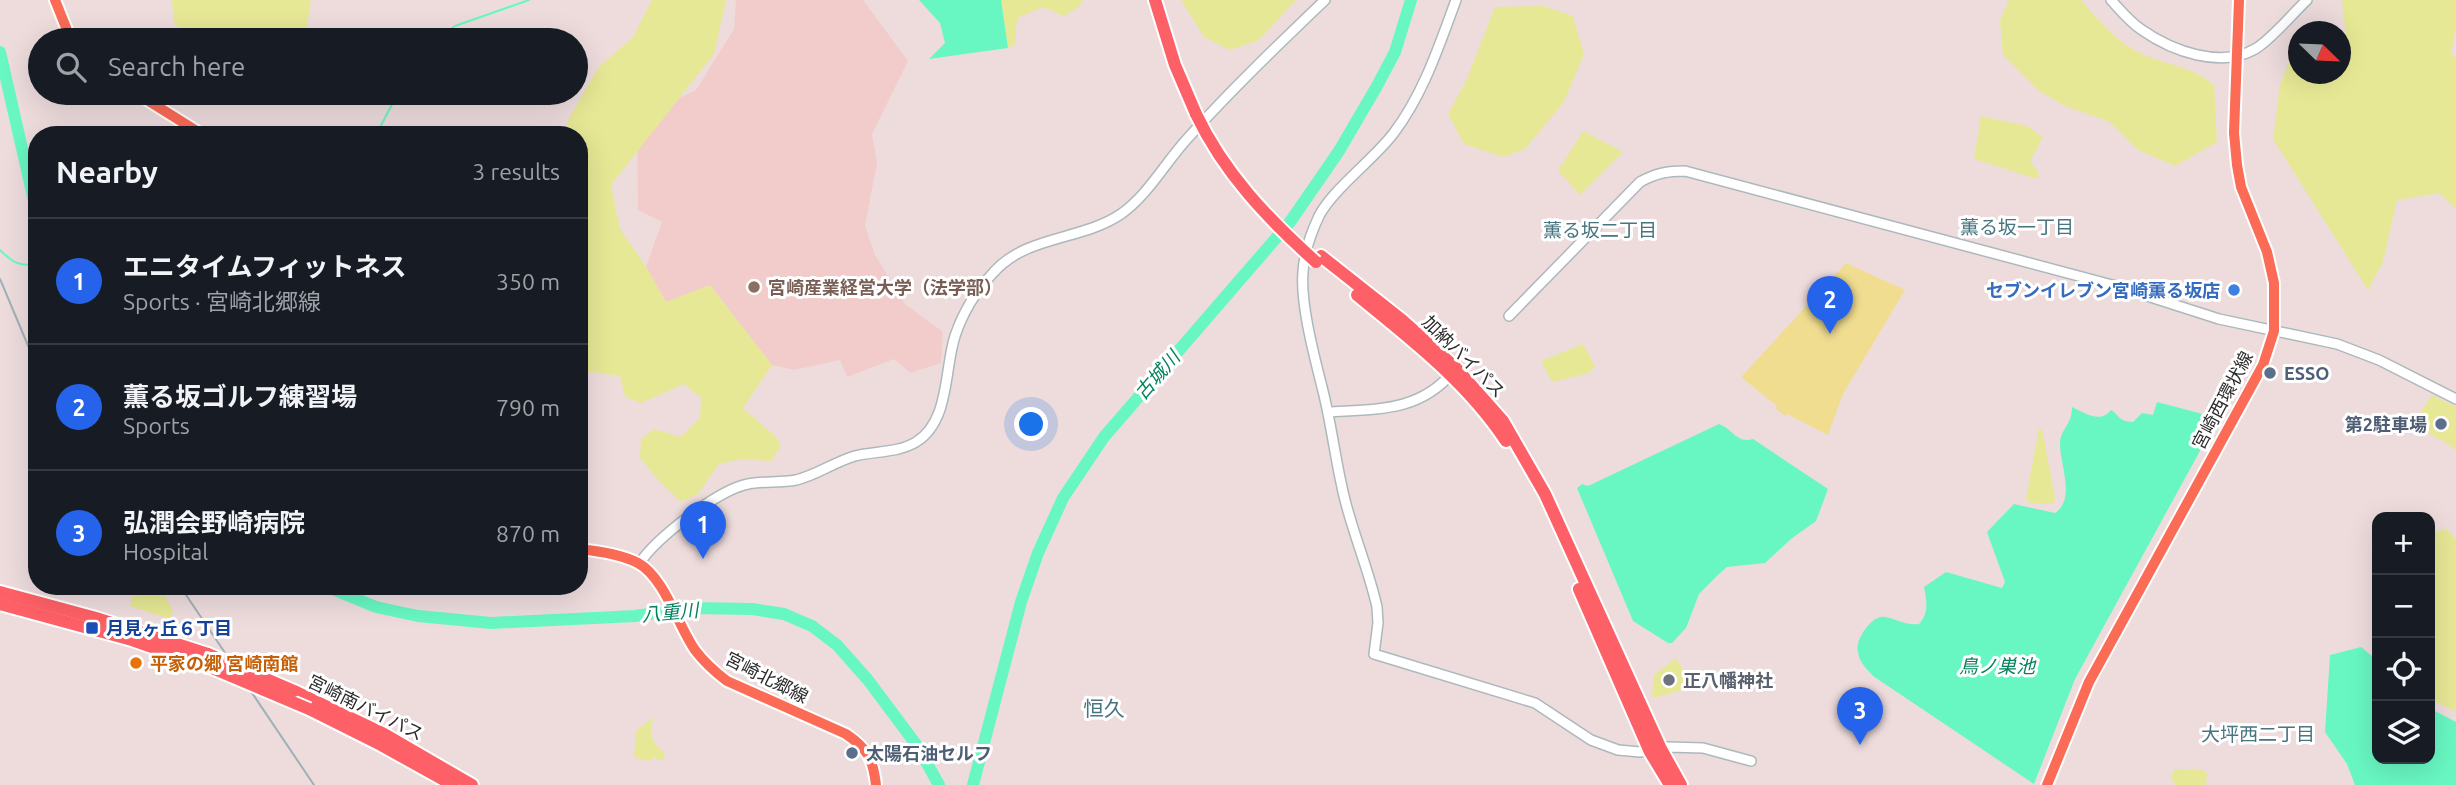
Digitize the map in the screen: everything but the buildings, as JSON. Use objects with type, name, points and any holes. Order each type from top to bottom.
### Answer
[{"type":"highway","name":"加納バイパス","points":[[1155,0],[1175,65],[1222,159],[1250,198],[1397,328],[1453,371],[1503,421],[1545,494],[1670,785]]},
{"type":"highway","name":"加納バイパス","points":[[1162,0],[1200,111]]},
{"type":"highway","name":"宮崎南バイパス","points":[[0,592],[96,618],[208,654],[383,734],[472,785]]},
{"type":"highway","name":"宮崎南バイパス","points":[[0,604],[132,639],[212,668],[309,709],[453,785]]},
{"type":"highway","name":"加納バイパス","points":[[1656,750],[1681,785]]},
{"type":"main road","points":[[55,0],[66,28]]},
{"type":"main road","name":"宮崎西環状線","points":[[2047,785],[2089,682],[2263,365],[2274,331],[2274,283],[2267,252],[2241,187],[2237,165],[2234,133],[2239,1]]},
{"type":"main road","points":[[153,105],[188,126]]},
{"type":"main road","points":[[588,551],[639,564]]},
{"type":"main road","name":"宮崎北郷線","points":[[639,564],[661,589],[695,650],[712,669],[727,681],[846,734],[863,746],[873,763],[876,785]]},
{"type":"street","points":[[639,564],[649,548],[664,534],[733,489],[748,484],[796,480],[851,457],[905,447],[918,441],[935,422],[951,353],[963,316],[973,297],[992,273],[1007,258],[1020,251],[1101,224],[1120,214],[1136,200],[1185,141],[1325,0]]},
{"type":"street","points":[[1456,0],[1413,104],[1377,153],[1324,207],[1310,236],[1303,271],[1303,289],[1315,356],[1344,498],[1377,607],[1374,654],[1535,703],[1604,746],[1618,750],[1703,748],[1751,761]]},
{"type":"street","points":[[2111,0],[2132,23],[2155,38],[2202,55],[2219,58],[2236,56],[2256,48],[2307,0]]},
{"type":"street","points":[[1509,316],[1631,190],[1653,175],[1668,171],[1685,171],[2116,286],[2219,319],[2337,344],[2362,352],[2456,399]]},
{"type":"street","points":[[1328,412],[1404,405],[1437,389],[1453,371]]},
{"type":"shaded area","points":[[172,0],[311,0],[307,28],[180,28],[174,23]]},
{"type":"shaded area","points":[[652,0],[725,0],[714,54],[611,185],[620,229],[666,302],[710,285],[772,365],[743,408],[775,436],[781,446],[771,461],[741,459],[719,464],[698,494],[681,502],[640,458],[641,439],[654,429],[681,437],[700,418],[701,398],[684,384],[641,403],[625,397],[620,376],[588,373],[588,126],[567,126],[577,105],[588,105],[588,85],[598,68],[633,37]]},
{"type":"shaded area","points":[[736,0],[863,0],[908,61],[872,134],[877,163],[865,226],[875,255],[905,304],[943,332],[941,363],[910,373],[894,359],[847,377],[840,360],[794,370],[772,365],[710,285],[666,302],[646,267],[662,222],[638,210],[637,118],[696,90],[734,29]]},
{"type":"shaded area","points":[[1001,0],[1083,0],[1079,7],[1064,16],[1043,7],[1017,18],[1015,44],[1008,48]]},
{"type":"shaded area","points":[[1181,0],[1296,0],[1259,40],[1230,50],[1204,37]]},
{"type":"shaded area","points":[[2009,0],[2081,0],[2107,29],[2129,47],[2205,78],[2214,85],[2217,142],[2175,166],[2138,150],[2110,122],[2065,106],[2039,91],[2003,55],[2000,21]]},
{"type":"shaded area","points":[[2342,0],[2456,0],[2456,26],[2451,54],[2456,57],[2456,209],[2439,193],[2397,200],[2383,262],[2368,290],[2273,139],[2280,85],[2288,64],[2288,84],[2351,84],[2351,21],[2344,21]]},
{"type":"shaded area","points":[[1544,6],[1573,16],[1584,54],[1564,102],[1525,149],[1503,157],[1464,144],[1448,114],[1466,81],[1495,7]]},
{"type":"shaded area","points":[[1981,116],[2027,126],[2043,137],[2030,161],[2039,173],[2037,179],[1974,159]]},
{"type":"shaded area","points":[[1583,131],[1623,152],[1580,195],[1558,171]]},
{"type":"shaded area","points":[[1846,263],[1905,290],[1843,394],[1828,435],[1787,414],[1785,416],[1776,409],[1777,406],[1741,377]]},
{"type":"shaded area","points":[[1583,344],[1595,366],[1589,373],[1552,382],[1541,361]]},
{"type":"shaded area","name":"第2駐車場","points":[[2432,395],[2456,407],[2456,451],[2429,434],[2420,413]]},
{"type":"shaded area","points":[[2039,428],[2042,429],[2055,497],[2053,504],[2030,503],[2026,498]]},
{"type":"shaded area","points":[[2447,529],[2456,540],[2456,712],[2435,702],[2436,531]]},
{"type":"shaded area","points":[[133,595],[165,595],[173,611],[170,619],[130,606]]},
{"type":"shaded area","points":[[1676,658],[1689,680],[1689,688],[1654,698],[1654,675]]},
{"type":"shaded area","points":[[654,717],[651,733],[654,741],[665,753],[663,761],[652,757],[651,761],[636,758],[634,755],[636,731]]},
{"type":"shaded area","points":[[2174,769],[2203,770],[2207,774],[2206,785],[2175,785],[2171,778]]},
{"type":"water","points":[[919,0],[1001,0],[1008,48],[929,59],[945,43],[940,23]]},
{"type":"water","name":"鳥ノ巣池","points":[[2157,402],[2218,418],[2075,679],[2034,784],[1873,676],[1860,659],[1859,642],[1868,626],[1881,617],[1919,624],[1926,607],[1924,587],[1946,572],[2002,588],[2005,582],[1987,532],[2014,504],[2055,513],[2061,507],[2066,491],[2060,444],[2072,407],[2097,417],[2111,410],[2122,419],[2133,422],[2142,413],[2153,415]]},
{"type":"water","points":[[1719,424],[1739,438],[1753,439],[1828,489],[1816,521],[1765,563],[1727,567],[1699,594],[1686,628],[1672,643],[1668,643],[1633,621],[1577,488],[1582,484],[1588,486]]},
{"type":"water","points":[[2361,647],[2372,656],[2372,764],[2435,764],[2435,711],[2456,722],[2456,785],[2355,785],[2347,764],[2325,732],[2330,655]]},
{"type":"waterway","points":[[452,28],[529,0]]},
{"type":"waterway","name":"古城川","points":[[973,785],[1021,602],[1038,553],[1063,498],[1104,437],[1290,222],[1339,151],[1377,86],[1395,52],[1411,0]]},
{"type":"waterway","name":"八重川","points":[[0,52],[28,175]]},
{"type":"waterway","points":[[381,126],[392,105]]},
{"type":"waterway","points":[[0,250],[16,263],[28,265]]},
{"type":"waterway","name":"八重川","points":[[347,595],[376,607],[418,616],[491,623],[635,616],[692,608],[752,609],[784,614],[812,626],[837,645],[868,680],[918,747],[939,785]]},
{"type":"railway","points":[[0,279],[28,346]]},
{"type":"railway","points":[[186,595],[314,785]]},
{"type":"place","name":"宮崎産業経営大学（法学部）","points":[[754,287]]},
{"type":"place","name":"セブンイレブン宮崎薫る坂店","points":[[2234,290]]},
{"type":"place","name":"薫る坂ゴルフ練習場","points":[[1830,334]]},
{"type":"place","name":"ESSO","points":[[2270,373]]},
{"type":"place","name":"第2駐車場","points":[[2441,424]]},
{"type":"place","name":"エニタイムフィットネス","points":[[703,559]]},
{"type":"place","name":"月見ヶ丘６丁目","points":[[92,628]]},
{"type":"place","name":"平家の郷 宮崎南館","points":[[136,663]]},
{"type":"place","name":"正八幡神社","points":[[1669,680]]},
{"type":"place","name":"弘潤会野崎病院","points":[[1860,745]]},
{"type":"place","name":"太陽石油セルフ","points":[[852,753]]},
{"type":"district","name":"薫る坂一丁目","points":[[2017,227]]},
{"type":"district","name":"薫る坂二丁目","points":[[1600,230]]},
{"type":"district","name":"恒久","points":[[1104,708]]},
{"type":"district","name":"大坪西二丁目","points":[[2258,734]]}]
